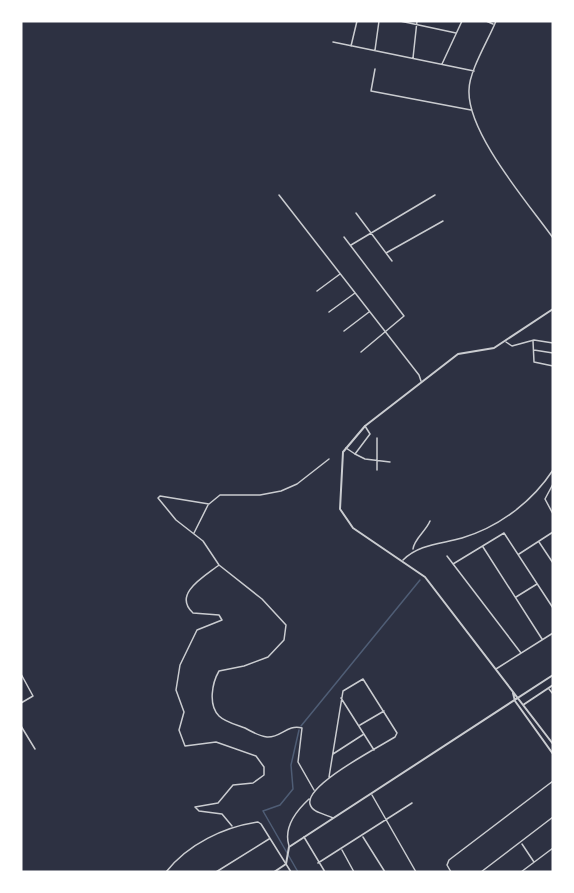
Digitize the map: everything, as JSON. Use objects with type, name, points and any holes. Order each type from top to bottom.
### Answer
[{"type":"street","points":[[351,46],[357,21]]},
{"type":"street","points":[[375,51],[379,21]]},
{"type":"street","points":[[400,21],[456,33]]},
{"type":"street","points":[[442,64],[462,21]]},
{"type":"street","points":[[486,21],[495,25]]},
{"type":"street","points":[[496,21],[468,89],[471,110],[480,134],[553,238]]},
{"type":"street","points":[[413,58],[417,23]]},
{"type":"street","points":[[333,42],[475,71]]},
{"type":"street","points":[[375,69],[371,91],[471,110]]},
{"type":"street","points":[[279,195],[419,375],[421,381]]},
{"type":"street","points":[[351,246],[435,195]]},
{"type":"street","points":[[356,213],[392,261]]},
{"type":"street","points":[[386,253],[443,220]]},
{"type":"street","points":[[344,237],[404,316],[362,352]]},
{"type":"street","points":[[317,291],[341,274]]},
{"type":"street","points":[[329,312],[355,293]]},
{"type":"street","points":[[553,309],[506,342],[488,350],[458,354],[421,381],[365,426],[346,447],[341,468],[342,515],[353,528],[403,560],[429,581],[496,669],[553,754]]},
{"type":"street","points":[[344,331],[370,312]]},
{"type":"street","points":[[506,342],[512,346],[534,340],[553,343]]},
{"type":"street","points":[[534,340],[534,362],[553,366]]},
{"type":"street","points":[[533,350],[553,353]]},
{"type":"street","points":[[355,454],[370,434],[365,426]]},
{"type":"street","points":[[377,438],[377,470]]},
{"type":"street","points":[[346,447],[355,454],[390,462]]},
{"type":"street","points":[[194,534],[208,504],[220,495],[260,495],[281,491],[297,484],[328,459]]},
{"type":"street","points":[[403,560],[413,550],[463,538],[494,525],[528,501],[553,470]]},
{"type":"street","points":[[553,484],[545,499],[553,514]]},
{"type":"street","points":[[208,504],[158,496],[171,515],[203,541],[219,565],[277,612],[287,629],[283,643],[268,657],[217,673],[212,690],[216,711],[221,718],[267,737],[274,736],[290,727],[302,728],[298,762],[314,790]]},
{"type":"street","points":[[413,550],[414,544],[425,532],[430,521]]},
{"type":"street","points":[[518,555],[553,532]]},
{"type":"street","points":[[453,564],[504,533],[553,608]]},
{"type":"street","points":[[538,542],[553,563]]},
{"type":"street","points":[[483,547],[542,639]]},
{"type":"street","points":[[447,556],[521,653]]},
{"type":"street","points":[[219,565],[187,593],[191,612],[219,615],[222,620],[220,623],[197,630],[182,660],[176,690],[184,712],[179,730],[185,746],[221,743],[240,752],[256,756],[264,767],[264,775],[259,780],[234,784],[218,803],[195,807],[199,811],[222,814],[232,826]]},
{"type":"street","points":[[516,598],[537,584]]},
{"type":"street","points":[[496,669],[553,633]]},
{"type":"street","points":[[21,674],[33,696],[21,703]]},
{"type":"street","points":[[289,847],[553,675]]},
{"type":"street","points":[[274,872],[286,864],[289,847],[287,835],[291,821],[314,790],[329,777],[397,733],[363,679],[346,688],[341,697],[329,777]]},
{"type":"street","points":[[520,707],[553,685]]},
{"type":"street","points":[[548,688],[553,694]]},
{"type":"street","points":[[513,693],[519,697],[553,744]]},
{"type":"street","points":[[341,697],[374,750]]},
{"type":"street","points":[[359,726],[384,711]]},
{"type":"street","points":[[21,726],[35,748]]},
{"type":"street","points":[[333,754],[364,734]]},
{"type":"street","points":[[451,872],[447,865],[449,860],[553,781]]},
{"type":"street","points":[[371,794],[416,872]]},
{"type":"street","points":[[310,798],[315,810],[334,818]]},
{"type":"street","points":[[318,863],[412,803]]},
{"type":"street","points":[[481,872],[553,817]]},
{"type":"street","points":[[166,872],[208,838],[232,826],[258,822],[291,872]]},
{"type":"street","points":[[304,836],[325,872]]},
{"type":"street","points":[[363,836],[385,872]]},
{"type":"street","points":[[216,872],[270,839]]},
{"type":"street","points":[[521,843],[534,862]]},
{"type":"street","points":[[521,872],[553,848]]},
{"type":"street","points":[[341,849],[354,872]]},
{"type":"waterway","points":[[301,726],[420,580]]},
{"type":"waterway","points":[[298,872],[263,811],[280,805],[293,789],[291,765],[299,730]]}]
